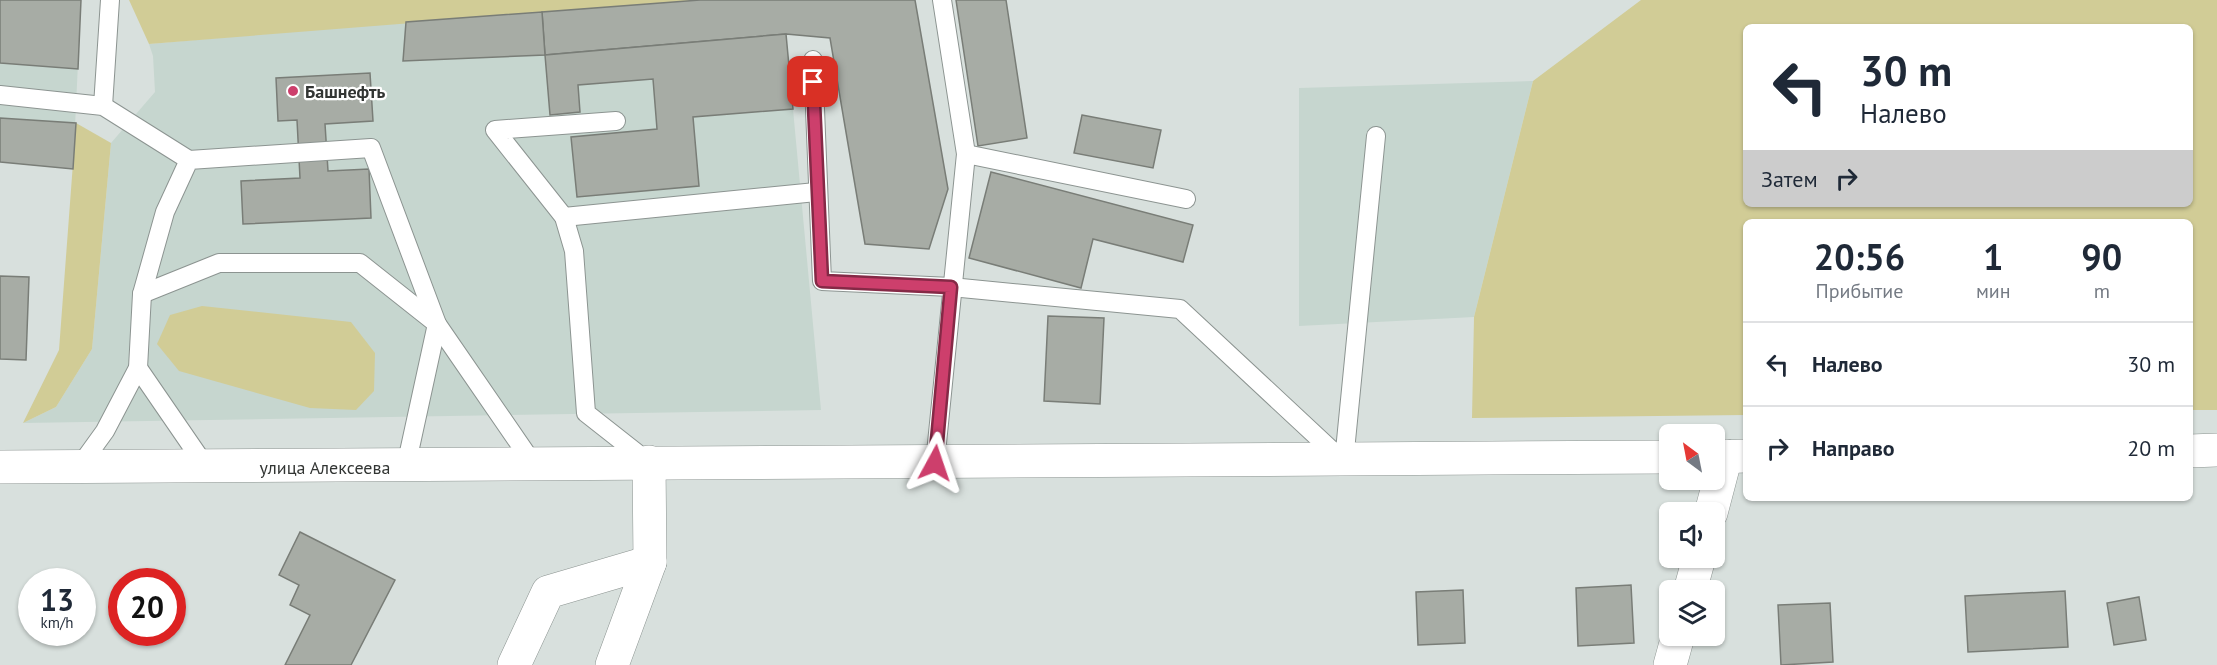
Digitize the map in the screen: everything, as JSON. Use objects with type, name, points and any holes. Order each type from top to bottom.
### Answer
[{"type":"main road","points":[[2193,451],[2217,450]]},
{"type":"main road","points":[[1714,502],[1729,456]]},
{"type":"main road","name":"улица Алексеева","points":[[0,467],[406,466],[649,462],[1344,461],[1659,457]]},
{"type":"main road","points":[[612,665],[650,562],[649,462]]},
{"type":"main road","points":[[514,665],[548,592],[650,562]]},
{"type":"main road","points":[[1670,665],[1675,646]]},
{"type":"lane","points":[[103,106],[110,0]]},
{"type":"lane","points":[[935,463],[966,154],[942,0]]},
{"type":"lane","points":[[813,60],[816,192],[822,281],[951,287],[1180,309],[1344,461]]},
{"type":"lane","points":[[0,95],[103,106],[189,160],[371,148],[437,324],[534,465]]},
{"type":"lane","points":[[616,121],[495,130],[564,217],[574,252],[586,412],[649,462]]},
{"type":"lane","points":[[1344,461],[1376,136]]},
{"type":"lane","points":[[966,154],[1186,199]]},
{"type":"lane","points":[[79,467],[105,431],[138,368],[142,294],[165,212],[189,160]]},
{"type":"lane","points":[[564,217],[816,192]]},
{"type":"lane","points":[[142,294],[219,263],[360,263],[437,324]]},
{"type":"lane","points":[[406,466],[437,324]]},
{"type":"lane","points":[[138,368],[206,467]]},
{"type":"shaded area","points":[[0,0],[81,0],[73,169],[0,162]]},
{"type":"shaded area","points":[[129,0],[700,0],[149,44]]},
{"type":"shaded area","points":[[1641,0],[2217,0],[2217,410],[2193,410],[2193,219],[1743,219],[1743,415],[1472,418],[1474,317],[1533,81]]},
{"type":"shaded area","points":[[406,22],[404,61],[545,55],[786,34],[821,410],[23,423],[56,407],[92,349],[111,143],[155,92],[153,56],[149,44]]},
{"type":"shaded area","points":[[1533,81],[1474,317],[1299,326],[1299,88]]},
{"type":"shaded area","points":[[76,123],[111,143],[92,349],[56,407],[23,423],[59,350]]},
{"type":"shaded area","points":[[202,306],[351,322],[375,353],[374,391],[356,410],[310,408],[179,371],[157,344],[170,315]]},
{"type":"building","points":[[0,0],[81,0],[78,69],[0,63]]},
{"type":"building","points":[[700,0],[915,0],[948,189],[929,249],[865,244],[830,38],[786,34],[545,55],[542,12]]},
{"type":"building","points":[[956,0],[1006,0],[1027,138],[978,146]]},
{"type":"building","points":[[542,12],[545,55],[403,61],[406,22]]},
{"type":"building","points":[[786,34],[793,109],[693,117],[699,186],[577,197],[571,137],[657,129],[653,79],[578,85],[580,112],[550,115],[545,55]]},
{"type":"building","points":[[370,73],[373,121],[325,124],[328,171],[369,169],[371,218],[243,224],[241,181],[300,178],[297,120],[278,121],[276,78]]},
{"type":"building","points":[[1082,115],[1161,130],[1153,168],[1074,153]]},
{"type":"building","points":[[0,118],[76,123],[73,169],[0,162]]},
{"type":"building","points":[[991,172],[1193,225],[1183,262],[1093,239],[1081,288],[969,258]]},
{"type":"building","points":[[0,276],[29,277],[26,360],[0,359]]},
{"type":"building","points":[[1048,316],[1104,318],[1100,404],[1044,401]]},
{"type":"building","points":[[300,532],[395,580],[351,665],[285,665],[310,615],[290,605],[299,585],[279,575]]},
{"type":"building","points":[[1631,585],[1634,643],[1578,646],[1576,588]]},
{"type":"building","points":[[1463,590],[1465,643],[1418,645],[1416,592]]},
{"type":"building","points":[[2065,591],[2068,647],[1968,652],[1965,596]]},
{"type":"building","points":[[2139,597],[2146,640],[2114,645],[2107,603]]},
{"type":"building","points":[[1830,603],[1833,662],[1781,665],[1778,605]]},
{"type":"place","name":"Башнефть","points":[[293,91]]},
{"type":"route","points":[[813,82],[816,192],[822,281],[951,287],[935,463]]}]
